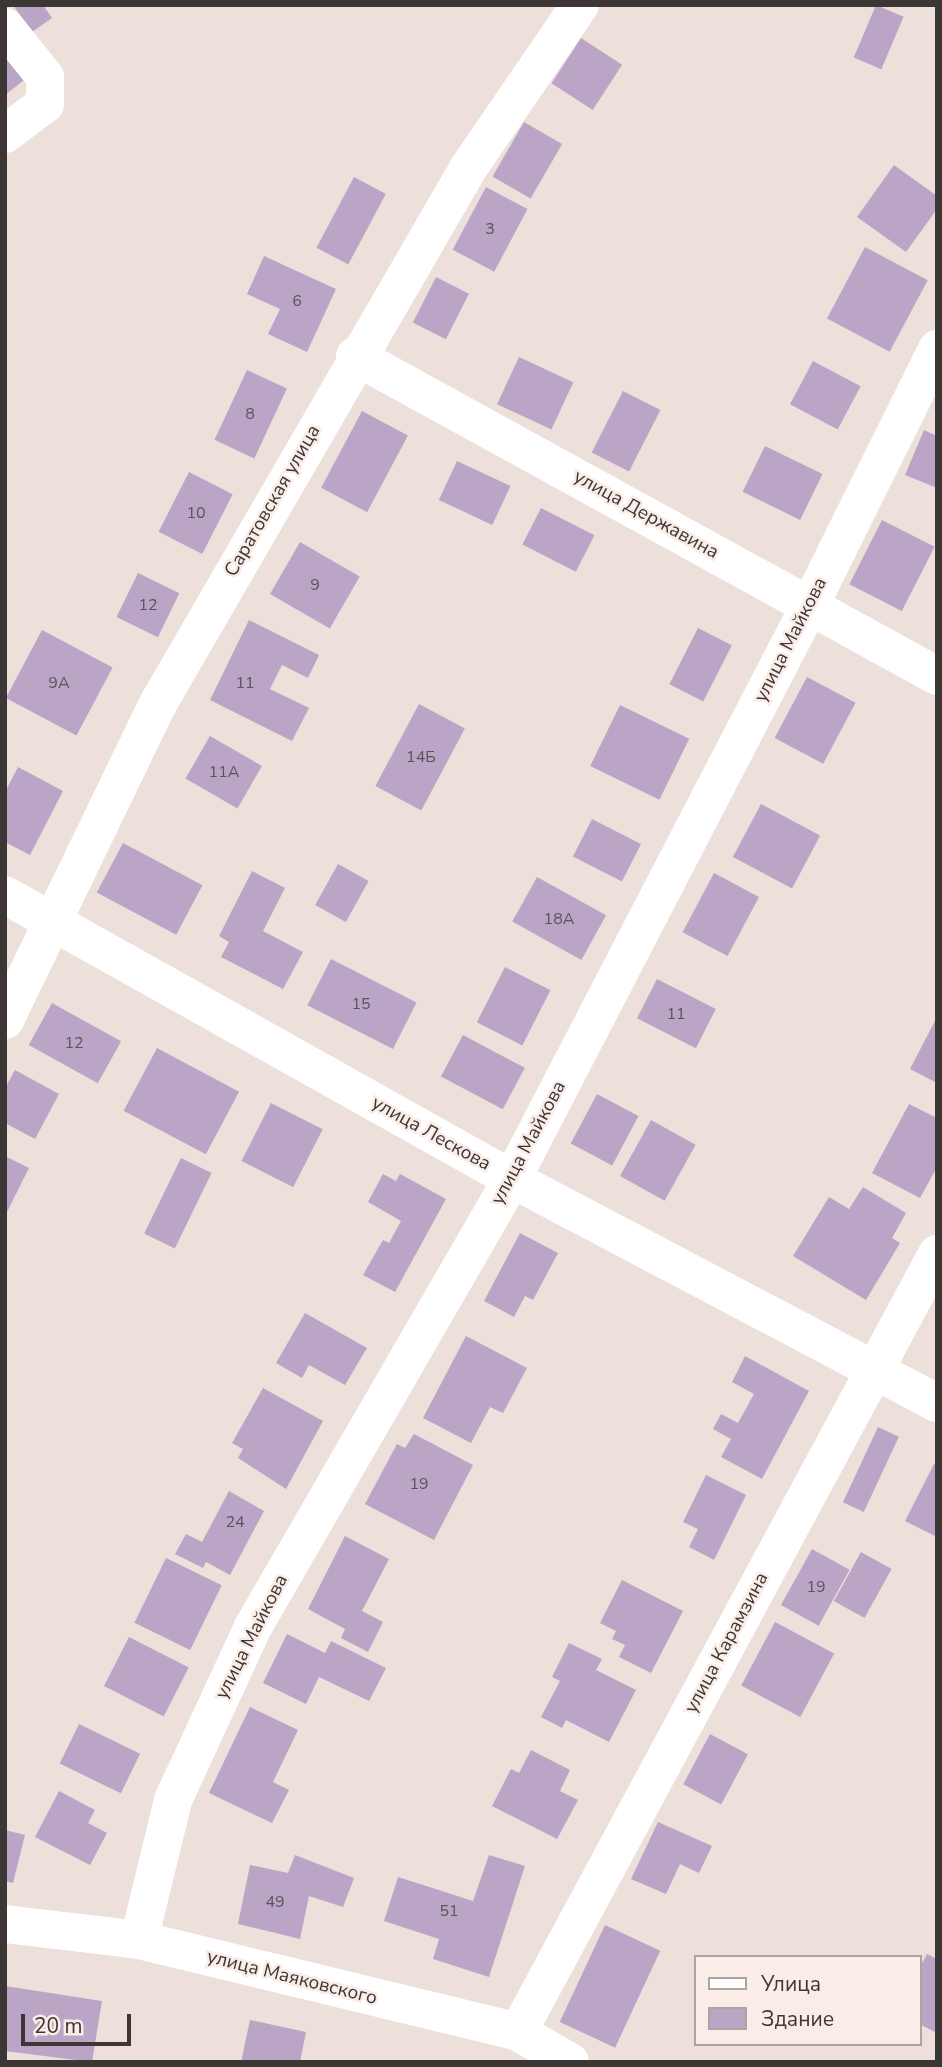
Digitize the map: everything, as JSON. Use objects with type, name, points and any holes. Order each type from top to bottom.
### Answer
[{"type":"street","name":"Саратовская улица","points":[[5,1020],[159,702],[355,356],[469,167],[580,5]]},
{"type":"street","points":[[5,27],[45,77],[45,104],[5,134]]},
{"type":"street","name":"улица Майкова","points":[[139,1940],[173,1800],[253,1627],[512,1179],[810,605],[937,349]]},
{"type":"street","name":"улица Державина","points":[[355,356],[937,676]]},
{"type":"street","name":"улица Лескова","points":[[5,895],[512,1179],[937,1403]]},
{"type":"street","name":"улица Карамзина","points":[[518,2032],[937,1254]]},
{"type":"street","name":"улица Маяковского","points":[[5,1924],[139,1940],[518,2032],[570,2062]]},
{"type":"building","points":[[13,5],[43,5],[52,18],[32,32]]},
{"type":"building","points":[[876,5],[904,17],[881,69],[854,57]]},
{"type":"building","points":[[581,38],[622,65],[593,110],[552,83]]},
{"type":"building","points":[[10,54],[28,77],[5,95],[5,58]]},
{"type":"building","points":[[524,122],[562,144],[531,199],[492,177]]},
{"type":"building","points":[[894,165],[937,196],[937,209],[906,252],[857,217]]},
{"type":"building","points":[[354,177],[386,194],[348,265],[316,248]]},
{"type":"building","points":[[486,187],[527,209],[494,272],[453,250]]},
{"type":"building","points":[[865,247],[928,280],[890,352],[827,319]]},
{"type":"building","points":[[264,256],[336,289],[307,352],[268,334],[280,309],[247,294]]},
{"type":"building","points":[[436,277],[469,294],[446,339],[413,322]]},
{"type":"building","points":[[519,357],[573,382],[551,429],[497,404]]},
{"type":"building","points":[[813,361],[861,386],[838,430],[790,404]]},
{"type":"building","points":[[247,370],[287,389],[254,458],[214,440]]},
{"type":"building","points":[[623,391],[660,410],[629,472],[592,452]]},
{"type":"building","points":[[362,411],[408,435],[367,512],[321,488]]},
{"type":"building","points":[[924,430],[937,436],[937,488],[905,475]]},
{"type":"building","points":[[765,446],[823,474],[800,520],[743,492]]},
{"type":"building","points":[[457,461],[510,486],[492,525],[439,500]]},
{"type":"building","points":[[189,472],[233,494],[202,554],[159,532]]},
{"type":"building","points":[[541,508],[594,535],[576,572],[522,545]]},
{"type":"building","points":[[882,520],[935,547],[902,611],[849,584]]},
{"type":"building","points":[[300,542],[360,576],[330,628],[270,594]]},
{"type":"building","points":[[138,573],[179,593],[158,637],[117,617]]},
{"type":"building","points":[[249,620],[319,655],[308,678],[282,665],[270,689],[309,708],[292,741],[210,700]]},
{"type":"building","points":[[698,628],[732,645],[703,701],[669,684]]},
{"type":"building","points":[[42,630],[113,668],[76,736],[6,698]]},
{"type":"building","points":[[807,677],[856,703],[823,764],[775,738]]},
{"type":"building","points":[[419,704],[465,728],[421,811],[375,786]]},
{"type":"building","points":[[620,705],[689,739],[659,800],[590,766]]},
{"type":"building","points":[[210,736],[262,766],[237,808],[186,778]]},
{"type":"building","points":[[18,767],[63,791],[30,855],[5,842],[5,792]]},
{"type":"building","points":[[761,804],[820,835],[792,888],[733,857]]},
{"type":"building","points":[[592,819],[641,844],[622,881],[573,856]]},
{"type":"building","points":[[123,843],[202,885],[176,935],[97,892]]},
{"type":"building","points":[[338,864],[369,881],[346,922],[315,905]]},
{"type":"building","points":[[252,871],[285,888],[263,931],[303,952],[283,989],[221,957],[229,942],[219,936]]},
{"type":"building","points":[[714,873],[759,897],[728,956],[683,932]]},
{"type":"building","points":[[537,877],[606,915],[581,960],[512,922]]},
{"type":"building","points":[[331,959],[417,1003],[393,1049],[307,1005]]},
{"type":"building","points":[[505,967],[550,990],[522,1045],[477,1022]]},
{"type":"building","points":[[657,979],[716,1009],[696,1048],[637,1018]]},
{"type":"building","points":[[52,1003],[121,1041],[98,1083],[29,1045]]},
{"type":"building","points":[[937,1017],[937,1083],[910,1069]]},
{"type":"building","points":[[463,1035],[525,1068],[503,1109],[441,1076]]},
{"type":"building","points":[[157,1048],[239,1092],[206,1154],[124,1111]]},
{"type":"building","points":[[15,1070],[59,1094],[35,1139],[5,1123],[5,1088]]},
{"type":"building","points":[[597,1094],[638,1116],[612,1166],[571,1143]]},
{"type":"building","points":[[271,1103],[323,1129],[293,1187],[241,1161]]},
{"type":"building","points":[[909,1104],[937,1118],[937,1167],[920,1198],[872,1173]]},
{"type":"building","points":[[651,1120],[696,1145],[665,1201],[620,1176]]},
{"type":"building","points":[[5,1156],[29,1168],[5,1216]]},
{"type":"building","points":[[181,1158],[212,1173],[175,1248],[144,1233]]},
{"type":"building","points":[[383,1174],[396,1181],[400,1174],[446,1199],[395,1292],[363,1275],[383,1240],[389,1243],[401,1221],[368,1202]]},
{"type":"building","points":[[863,1187],[906,1213],[892,1238],[900,1243],[866,1300],[793,1256],[829,1197],[849,1209]]},
{"type":"building","points":[[520,1233],[558,1253],[533,1300],[525,1296],[514,1317],[484,1301]]},
{"type":"building","points":[[305,1313],[367,1348],[345,1385],[309,1365],[302,1378],[276,1363]]},
{"type":"building","points":[[466,1336],[527,1368],[503,1413],[490,1407],[471,1443],[423,1418]]},
{"type":"building","points":[[745,1356],[809,1391],[762,1479],[721,1457],[731,1439],[713,1429],[721,1414],[738,1423],[754,1394],[732,1382]]},
{"type":"building","points":[[263,1388],[323,1421],[286,1489],[238,1458],[243,1449],[232,1443]]},
{"type":"building","points":[[878,1427],[899,1437],[864,1512],[843,1502]]},
{"type":"building","points":[[414,1434],[473,1465],[434,1540],[365,1504],[397,1444],[405,1448]]},
{"type":"building","points":[[934,1464],[937,1466],[937,1537],[905,1521]]},
{"type":"building","points":[[706,1475],[746,1495],[714,1560],[689,1547],[698,1529],[683,1522]]},
{"type":"building","points":[[229,1491],[264,1511],[230,1575],[206,1562],[203,1568],[175,1554],[186,1534],[202,1542]]},
{"type":"building","points":[[345,1536],[389,1559],[362,1611],[383,1622],[368,1652],[341,1638],[345,1629],[308,1609]]},
{"type":"building","points":[[812,1549],[850,1570],[819,1626],[781,1605]]},
{"type":"building","points":[[861,1552],[892,1569],[864,1618],[834,1601]]},
{"type":"building","points":[[166,1558],[222,1585],[190,1650],[134,1623]]},
{"type":"building","points":[[622,1580],[683,1611],[651,1673],[619,1657],[625,1645],[612,1639],[616,1631],[600,1623]]},
{"type":"building","points":[[775,1622],[834,1653],[800,1717],[741,1686]]},
{"type":"building","points":[[287,1634],[325,1653],[331,1641],[386,1668],[369,1701],[319,1677],[306,1704],[263,1683]]},
{"type":"building","points":[[129,1637],[189,1667],[164,1716],[104,1686]]},
{"type":"building","points":[[569,1643],[602,1659],[596,1670],[636,1690],[609,1742],[566,1720],[562,1728],[541,1717],[560,1681],[552,1677]]},
{"type":"building","points":[[250,1707],[298,1730],[273,1782],[289,1790],[272,1823],[209,1793]]},
{"type":"building","points":[[79,1724],[140,1754],[121,1793],[60,1764]]},
{"type":"building","points":[[710,1734],[748,1754],[721,1805],[683,1784]]},
{"type":"building","points":[[531,1750],[570,1770],[560,1791],[578,1800],[557,1839],[492,1806],[511,1769],[519,1773]]},
{"type":"building","points":[[59,1791],[95,1810],[88,1823],[107,1833],[90,1865],[35,1837]]},
{"type":"building","points":[[658,1822],[712,1846],[699,1873],[680,1864],[666,1894],[631,1879]]},
{"type":"building","points":[[5,1830],[25,1835],[13,1883],[5,1881]]},
{"type":"building","points":[[295,1855],[354,1878],[343,1907],[309,1896],[300,1939],[238,1924],[250,1865],[288,1873]]},
{"type":"building","points":[[489,1855],[525,1866],[489,1977],[433,1959],[439,1939],[384,1921],[398,1877],[473,1901]]},
{"type":"building","points":[[605,1925],[660,1951],[615,2048],[560,2022]]},
{"type":"building","points":[[927,1954],[937,1959],[937,2033],[921,2025],[921,1965]]},
{"type":"building","points":[[5,1986],[102,2001],[92,2062],[5,2051]]},
{"type":"building","points":[[250,2020],[306,2032],[300,2062],[241,2062]]}]
